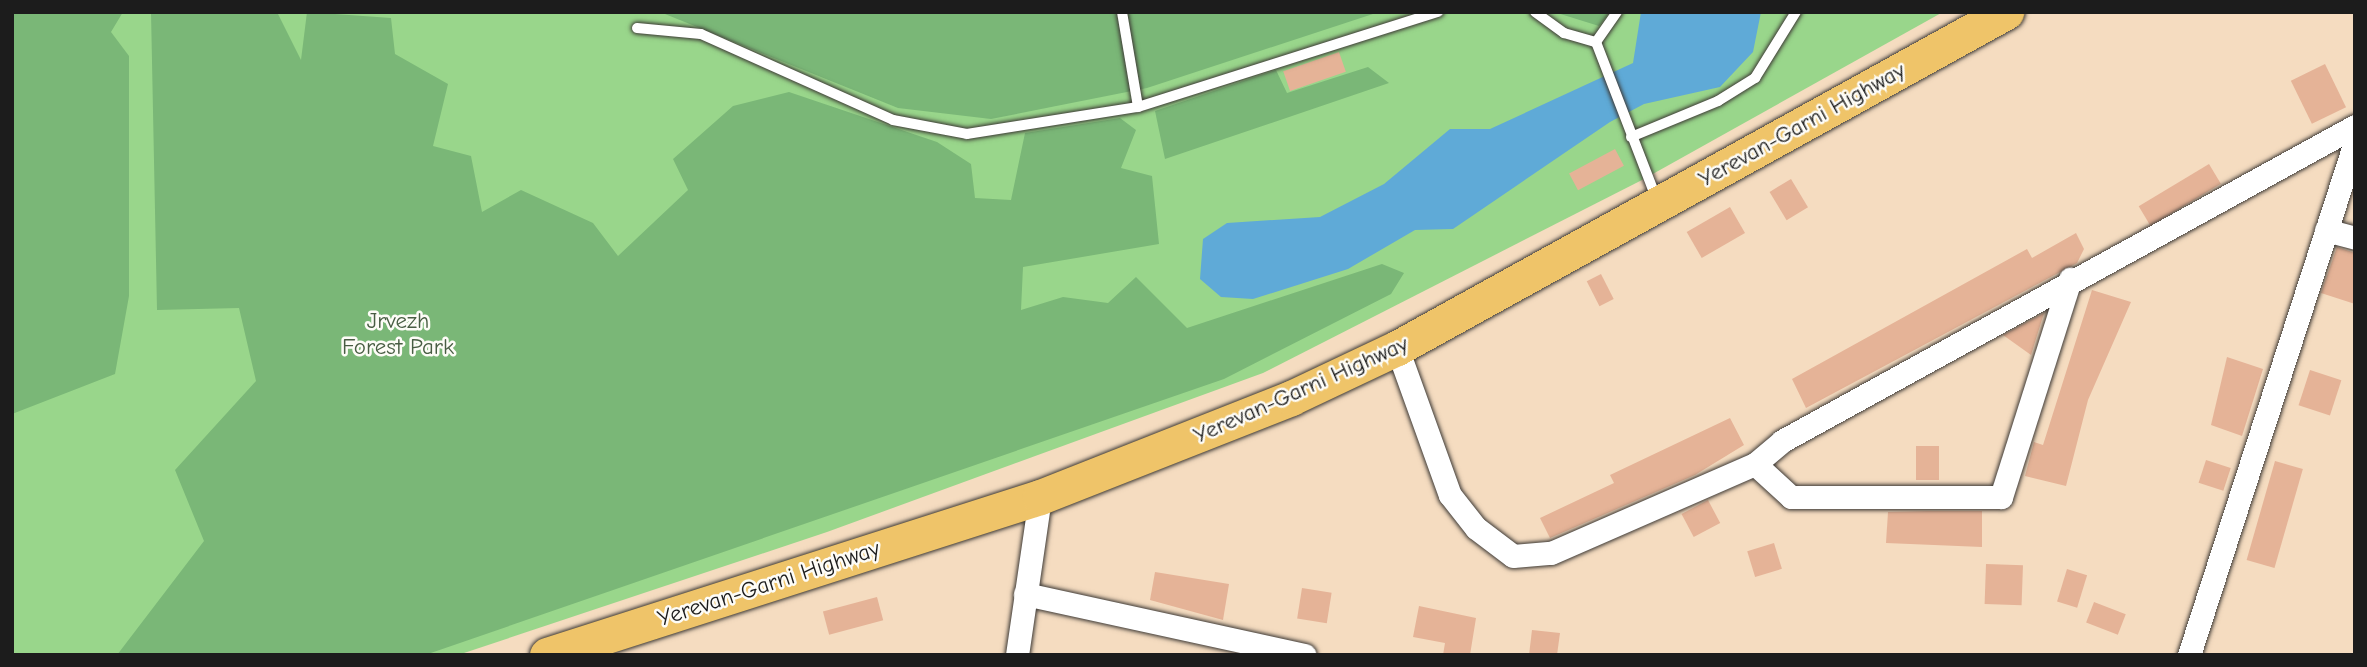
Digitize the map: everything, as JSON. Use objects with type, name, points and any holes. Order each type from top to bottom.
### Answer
[{"type":"main road","name":"Yerevan-Garni Highway","points":[[547,655],[1040,497],[1151,456],[1397,348],[2006,12]]},
{"type":"street","points":[[1397,348],[1450,495],[1476,528],[1513,556],[1551,553],[1755,464],[1782,441],[2070,279],[2355,126]]},
{"type":"street","points":[[2189,655],[2355,142]]},
{"type":"street","points":[[2326,230],[2355,238]]},
{"type":"street","points":[[1755,464],[1791,496],[2001,497],[2070,279]]},
{"type":"street","points":[[1017,655],[1040,497]]},
{"type":"street","points":[[1025,594],[1304,655]]},
{"type":"lane","points":[[1122,12],[1138,107]]},
{"type":"lane","points":[[636,28],[701,34],[831,95],[928,131],[967,135],[1138,107],[1438,12]]},
{"type":"lane","points":[[1535,12],[1564,33],[1596,42]]},
{"type":"lane","points":[[1596,42],[1617,12]]},
{"type":"lane","points":[[1631,137],[1718,101],[1755,78],[1796,12]]},
{"type":"lane","points":[[1596,42],[1631,137],[1660,205]]},
{"type":"green space","name":"Jrvezh Forest Park","points":[[12,12],[1943,12],[1642,180],[1263,373],[827,532],[458,655],[12,655]]},
{"type":"green space","points":[[12,12],[123,12],[111,32],[129,56],[129,296],[115,374],[12,414]]},
{"type":"green space","points":[[151,12],[277,12],[301,60],[307,12],[391,18],[395,54],[448,84],[433,146],[471,156],[482,212],[521,190],[593,223],[618,256],[688,190],[673,159],[733,106],[789,92],[937,142],[971,164],[975,198],[1011,200],[1025,133],[1120,118],[1136,130],[1121,168],[1152,176],[1159,244],[1023,267],[1021,310],[1063,297],[1108,303],[1136,277],[1187,328],[1382,264],[1404,273],[1391,294],[1224,379],[425,655],[117,655],[204,541],[175,470],[256,381],[239,308],[157,310]]},
{"type":"green space","points":[[660,12],[1379,12],[1147,88],[991,119],[898,108]]},
{"type":"green space","points":[[1554,12],[1610,12],[1599,26]]},
{"type":"green space","points":[[1368,67],[1389,83],[1165,159],[1155,111],[1276,70],[1287,93]]},
{"type":"water","points":[[1641,12],[1761,12],[1753,52],[1720,87],[1644,104],[1610,122],[1453,229],[1415,230],[1348,269],[1253,299],[1221,297],[1200,279],[1203,239],[1227,223],[1320,217],[1384,184],[1450,129],[1490,129],[1633,63]]},
{"type":"building","points":[[1339,52],[1346,72],[1290,91],[1283,71]]},
{"type":"building","points":[[2325,64],[2346,107],[2312,124],[2291,81]]},
{"type":"building","points":[[1615,149],[1624,166],[1578,190],[1569,173]]},
{"type":"building","points":[[2209,164],[2221,184],[2151,226],[2139,206]]},
{"type":"building","points":[[1791,179],[1808,207],[1787,220],[1770,192]]},
{"type":"building","points":[[1730,207],[1745,233],[1702,258],[1687,232]]},
{"type":"building","points":[[2076,233],[2084,249],[2077,263],[1806,408],[1792,379],[2027,249],[2032,258]]},
{"type":"building","points":[[2337,247],[2355,253],[2355,304],[2321,293]]},
{"type":"building","points":[[1601,274],[1614,299],[1599,306],[1587,281]]},
{"type":"building","points":[[2092,290],[2131,302],[2088,400],[2066,486],[2025,476],[2034,442],[2043,445]]},
{"type":"building","points":[[2044,313],[2031,355],[2003,335]]},
{"type":"building","points":[[2227,357],[2263,369],[2242,436],[2211,425]]},
{"type":"building","points":[[2310,370],[2341,380],[2330,415],[2299,405]]},
{"type":"building","points":[[1730,418],[1744,445],[1695,475],[1550,538],[1540,518],[1614,483],[1610,475]]},
{"type":"building","points":[[1916,446],[1939,446],[1939,480],[1916,480]]},
{"type":"building","points":[[2206,460],[2231,468],[2223,491],[2199,483]]},
{"type":"building","points":[[2275,461],[2303,469],[2274,568],[2247,560]]},
{"type":"building","points":[[1708,500],[1720,523],[1694,537],[1682,514]]},
{"type":"building","points":[[1982,511],[1982,547],[1886,543],[1888,512]]},
{"type":"building","points":[[1774,543],[1782,569],[1755,577],[1747,551]]},
{"type":"building","points":[[1986,564],[2023,565],[2022,605],[1985,604]]},
{"type":"building","points":[[2067,569],[2087,575],[2077,608],[2057,602]]},
{"type":"building","points":[[1155,572],[1229,584],[1223,620],[1150,600]]},
{"type":"building","points":[[1302,588],[1332,593],[1327,623],[1297,619]]},
{"type":"building","points":[[877,597],[883,620],[829,635],[823,611]]},
{"type":"building","points":[[2094,602],[2126,614],[2118,635],[2086,623]]},
{"type":"building","points":[[1419,606],[1476,618],[1470,655],[1443,655],[1445,643],[1413,637]]},
{"type":"building","points":[[1532,630],[1560,633],[1557,655],[1529,655]]}]
